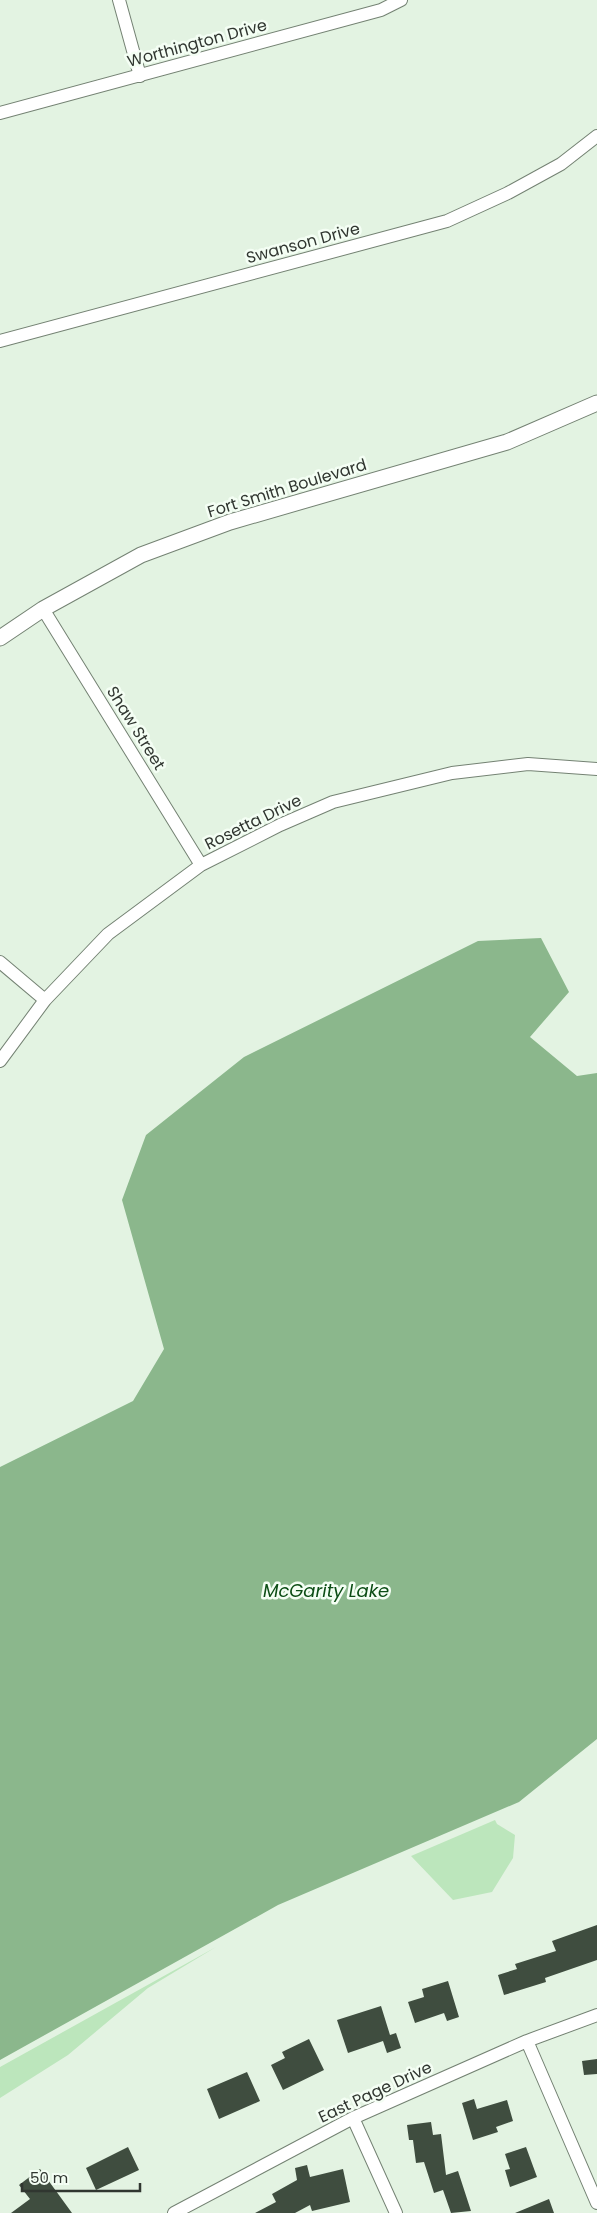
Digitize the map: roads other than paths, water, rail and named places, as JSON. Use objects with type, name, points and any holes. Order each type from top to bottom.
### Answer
[{"type":"street","points":[[119,0],[140,76]]},
{"type":"street","name":"Worthington Drive","points":[[0,113],[381,10],[401,0]]},
{"type":"street","name":"Swanson Drive","points":[[0,341],[447,221],[508,193],[562,164],[597,136]]},
{"type":"street","name":"Fort Smith Boulevard","points":[[0,638],[43,609],[141,555],[230,522],[507,442],[597,402]]},
{"type":"street","name":"Shaw Street","points":[[43,609],[201,865]]},
{"type":"street","name":"Rosetta Drive","points":[[0,1061],[45,1000],[108,934],[201,865],[280,825],[333,802],[452,773],[528,764],[597,769]]},
{"type":"street","points":[[0,962],[45,1000]]},
{"type":"street","name":"East Page Drive","points":[[174,2213],[354,2118],[527,2041],[597,2015]]},
{"type":"street","points":[[527,2041],[597,2203]]},
{"type":"street","points":[[354,2118],[396,2213]]},
{"type":"water","name":"McGarity Lake","points":[[541,938],[569,992],[530,1037],[577,1076],[597,1073],[597,1739],[519,1802],[278,1905],[0,2060],[0,1467],[133,1401],[164,1349],[122,1200],[146,1135],[244,1057],[478,941]]}]
